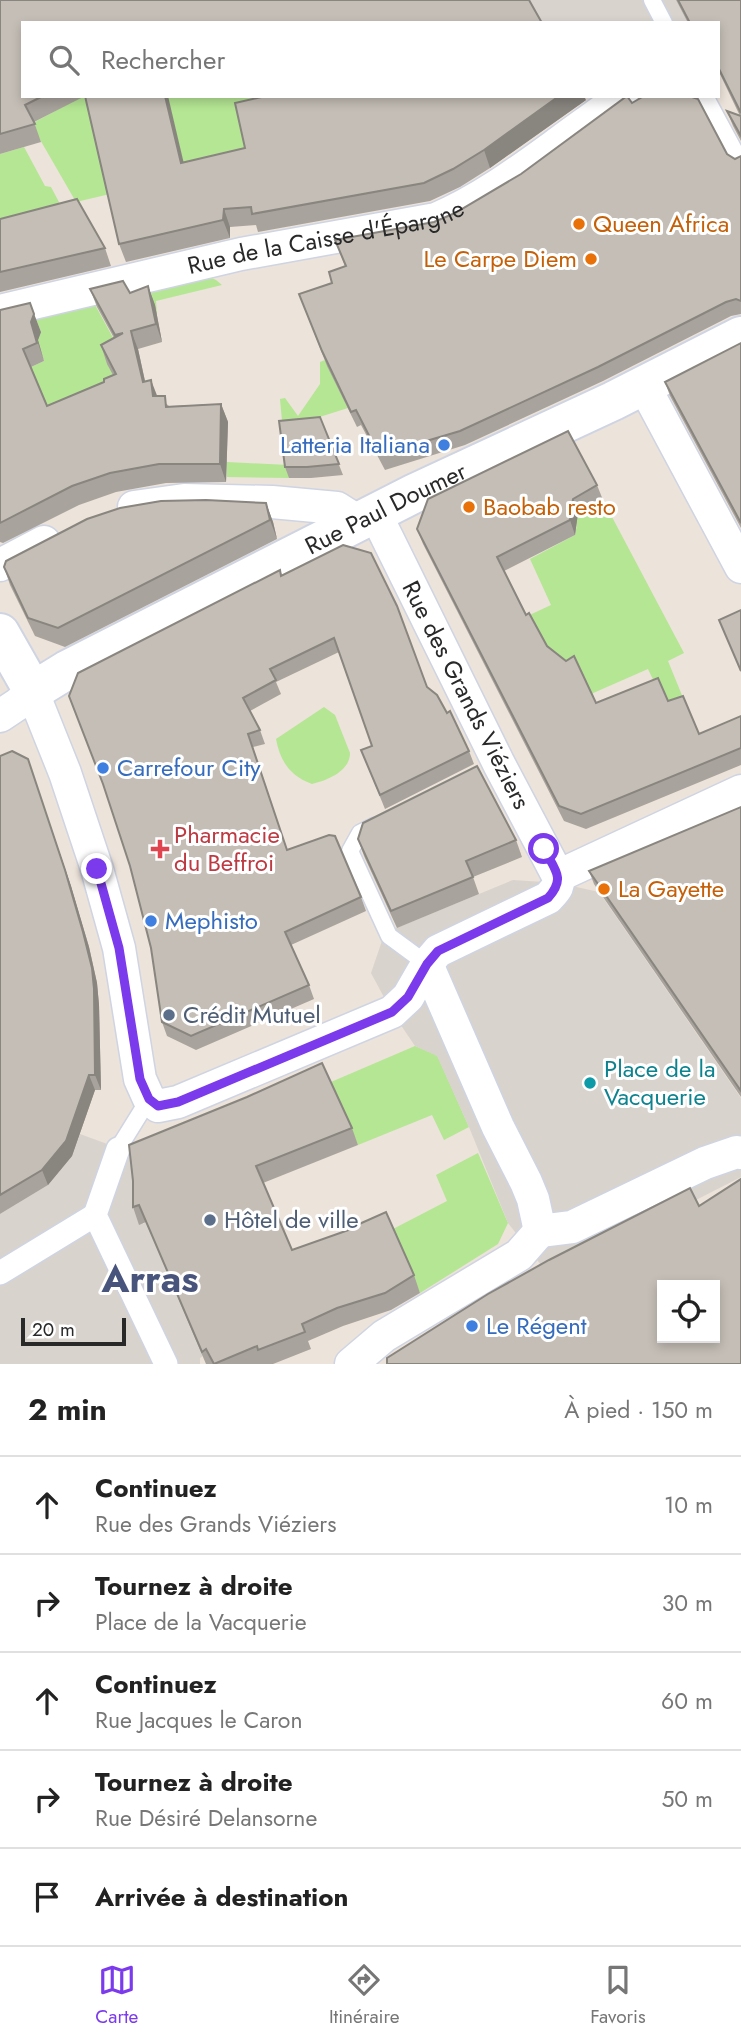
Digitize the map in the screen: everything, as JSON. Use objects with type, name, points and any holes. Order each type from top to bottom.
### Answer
[{"type":"street","name":"Rue de la Caisse d'Épargne","points":[[0,311],[241,254],[436,219],[482,196],[619,98]]},
{"type":"street","name":"Rue Paul Doumer","points":[[33,691],[67,670],[367,517],[644,386],[741,336]]},
{"type":"street","points":[[644,386],[741,567]]},
{"type":"street","points":[[105,514],[166,501],[213,500],[337,508],[367,517]]},
{"type":"street","name":"Rue des Grands Viéziers","points":[[367,517],[493,767],[558,876]]},
{"type":"street","points":[[0,565],[70,528]]},
{"type":"street","points":[[0,633],[33,691],[65,773],[97,869],[119,948],[140,1079],[149,1099],[158,1106],[178,1102],[392,1012],[408,997],[427,964],[438,951],[548,898],[558,887],[558,876],[741,791]]},
{"type":"street","points":[[0,716],[33,691]]},
{"type":"street","points":[[427,964],[498,1127],[526,1182],[540,1231]]},
{"type":"street","points":[[0,1273],[95,1215],[118,1149]]},
{"type":"street","points":[[351,1364],[384,1336],[519,1255],[540,1231],[572,1227],[705,1163],[739,1153]]},
{"type":"street","points":[[95,1215],[166,1364]]},
{"type":"lane","points":[[652,0],[663,21]]},
{"type":"lane","points":[[706,98],[740,158]]},
{"type":"lane","points":[[383,821],[360,833],[350,852],[389,936],[427,964]]},
{"type":"lane","points":[[118,1149],[149,1099]]},
{"type":"green space","points":[[79,98],[84,98],[94,118],[133,98],[303,98],[252,166],[181,182],[180,149],[172,117],[110,194],[76,202],[31,124]]},
{"type":"green space","points":[[24,147],[45,186],[51,187],[69,221],[0,242],[0,154]]},
{"type":"green space","points":[[209,277],[222,285],[156,301],[157,314],[132,321],[126,295]]},
{"type":"green space","points":[[94,303],[117,345],[122,392],[54,424],[14,375],[44,361],[38,340],[41,332],[35,316]]},
{"type":"green space","points":[[325,360],[348,408],[283,432],[280,399],[285,398],[298,416],[320,384],[320,362]]},
{"type":"green space","points":[[227,462],[288,465],[289,478],[227,477]]},
{"type":"green space","points":[[603,500],[684,653],[668,661],[688,710],[674,716],[648,669],[591,694],[564,680],[521,619],[551,605],[530,559],[575,535],[577,524],[572,517]]},
{"type":"green space","points":[[324,707],[335,715],[350,753],[342,770],[312,784],[287,767],[276,739]]},
{"type":"green space","points":[[415,1046],[437,1055],[469,1127],[444,1140],[432,1115],[358,1145],[331,1082]]},
{"type":"green space","points":[[478,1153],[508,1223],[498,1244],[420,1293],[393,1229],[447,1201],[436,1175]]},
{"type":"shaded area","points":[[527,0],[676,0],[687,21],[537,21]]},
{"type":"shaded area","name":"Place de la Vacquerie","points":[[513,880],[558,883],[599,892],[741,1098],[741,1177],[549,1275],[508,1223],[437,1056],[415,1046],[392,1012],[371,973],[383,938],[394,929]]},
{"type":"shaded area","points":[[80,1134],[129,1152],[135,1162],[143,1224],[146,1222],[203,1356],[200,1358],[200,1364],[0,1364],[0,1214],[48,1185],[72,1156]]},
{"type":"building","points":[[0,0],[529,0],[541,21],[21,21],[21,98],[39,98],[25,105],[35,124],[0,134]]},
{"type":"building","points":[[678,0],[741,0],[741,113],[720,71],[720,21],[689,21]]},
{"type":"building","points":[[85,98],[165,98],[181,163],[245,148],[235,103],[257,98],[556,98],[484,150],[424,183],[252,214],[251,207],[224,209],[223,220],[119,244]]},
{"type":"building","points":[[624,98],[628,98],[632,103],[641,98],[698,99],[727,154],[735,159],[741,156],[741,301],[736,299],[726,302],[598,367],[460,431],[379,455],[356,410],[351,412],[299,294],[332,283],[329,272],[346,266],[335,240],[434,222],[455,213],[521,174]]},
{"type":"building","points":[[727,111],[741,116],[741,136]]},
{"type":"building","points":[[77,199],[105,248],[0,272],[0,219]]},
{"type":"building","points":[[123,281],[130,293],[148,286],[156,324],[131,331],[143,382],[151,380],[153,396],[165,396],[166,407],[221,404],[220,464],[159,464],[110,473],[72,486],[0,523],[0,310],[30,303],[34,314],[31,322],[37,343],[23,349],[47,406],[104,382],[104,379],[116,374],[101,345],[123,333],[115,335],[90,289]]},
{"type":"building","points":[[741,343],[741,523],[665,382]]},
{"type":"building","points":[[320,417],[339,464],[285,467],[279,421]]},
{"type":"building","points":[[568,431],[597,485],[573,499],[570,520],[497,557],[526,615],[529,613],[547,646],[566,661],[574,656],[596,703],[658,678],[668,701],[683,696],[699,734],[741,716],[741,748],[581,814],[559,806],[417,529],[428,499]]},
{"type":"building","points":[[161,501],[266,503],[270,520],[58,628],[28,618],[4,567],[6,561],[87,519],[120,508]]},
{"type":"building","points":[[343,545],[371,553],[397,606],[427,687],[437,695],[447,713],[450,711],[469,751],[380,795],[361,750],[372,746],[334,638],[270,669],[276,680],[243,698],[260,730],[248,734],[287,850],[329,835],[335,836],[361,897],[285,932],[309,985],[191,1036],[162,1022],[151,948],[130,866],[103,784],[69,696],[78,673],[280,570],[281,576]]},
{"type":"building","points":[[741,610],[741,671],[719,620]]},
{"type":"building","points":[[12,751],[28,759],[83,932],[94,989],[95,1075],[89,1075],[66,1141],[42,1170],[0,1195],[0,756]]},
{"type":"building","points":[[477,766],[516,840],[466,861],[473,877],[391,911],[358,839],[363,823]]},
{"type":"building","points":[[741,807],[741,1091],[589,871]]},
{"type":"building","name":"Hôtel de ville","points":[[322,1063],[352,1128],[256,1166],[292,1250],[357,1227],[386,1212],[414,1275],[385,1293],[337,1308],[302,1324],[305,1332],[258,1350],[257,1346],[214,1364],[206,1349],[202,1352],[139,1205],[133,1207],[129,1145]]},
{"type":"building","points":[[741,1179],[741,1364],[387,1364],[387,1358],[488,1294],[690,1188],[699,1206]]},
{"type":"place","name":"Queen Africa","points":[[579,224]]},
{"type":"place","name":"Le Carpe Diem","points":[[591,259]]},
{"type":"place","name":"Latteria Italiana","points":[[444,445]]},
{"type":"place","name":"Baobab resto","points":[[469,507]]},
{"type":"place","name":"Carrefour City","points":[[103,768]]},
{"type":"place","name":"Pharmacie du Beffroi","points":[[160,849]]},
{"type":"place","name":"La Gayette","points":[[604,889]]},
{"type":"place","name":"Mephisto","points":[[151,921]]},
{"type":"place","name":"Crédit Mutuel","points":[[169,1015]]},
{"type":"place","name":"Place de la Vacquerie","points":[[590,1083]]},
{"type":"place","name":"Hôtel de ville","points":[[210,1220]]},
{"type":"place","name":"Le Régent","points":[[472,1326]]},
{"type":"district","name":"Arras","points":[[150,1279]]},
{"type":"route","points":[[97,869],[119,948],[140,1079],[149,1099],[158,1106],[178,1102],[392,1012],[408,997],[427,964],[438,951],[548,898],[558,887],[558,876],[544,849]]}]
